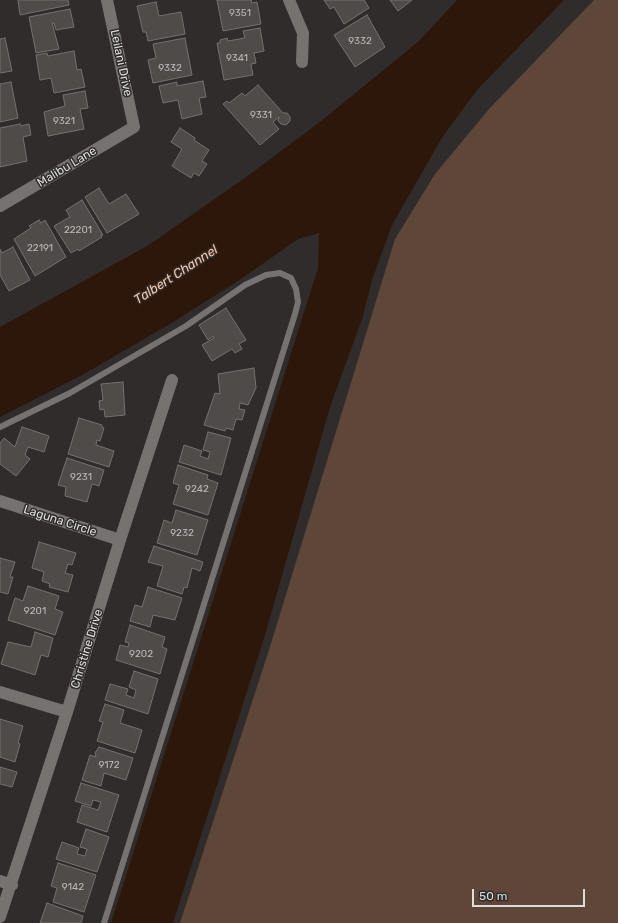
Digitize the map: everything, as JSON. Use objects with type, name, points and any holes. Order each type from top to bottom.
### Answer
[{"type":"street","name":"Leilani Drive","points":[[107,0],[134,127]]},
{"type":"street","points":[[289,0],[303,33],[302,62]]},
{"type":"street","name":"Malibu Lane","points":[[0,206],[134,127]]},
{"type":"street","name":"Christine Drive","points":[[0,917],[12,885],[120,540],[172,380]]},
{"type":"street","name":"Laguna Circle","points":[[0,501],[120,540]]},
{"type":"street","points":[[0,692],[67,712]]},
{"type":"street","points":[[0,881],[12,885]]},
{"type":"lane","points":[[0,427],[70,393],[186,326],[245,285],[266,275],[280,273],[291,278],[296,289],[298,302],[295,314],[104,923]]},
{"type":"shaded area","points":[[594,0],[618,0],[618,923],[180,923],[269,650],[395,239],[435,174],[489,109]]},
{"type":"water","name":"Talbert Channel","points":[[457,0],[564,0],[477,90],[443,136],[392,225],[372,280],[363,316],[330,407],[265,635],[173,923],[111,923],[318,268],[319,233],[298,239],[241,279],[170,324],[82,375],[0,417],[0,327],[149,245],[249,175],[320,122],[419,41]]},
{"type":"building","points":[[18,0],[68,0],[69,5],[20,15]]},
{"type":"building","points":[[217,0],[251,0],[252,3],[257,2],[261,24],[223,31]]},
{"type":"building","points":[[324,0],[364,0],[369,8],[344,24],[334,7],[330,9]]},
{"type":"building","points":[[390,0],[412,0],[398,11]]},
{"type":"building","points":[[156,2],[159,16],[181,12],[185,34],[148,41],[146,32],[143,32],[137,6]]},
{"type":"building","points":[[70,9],[74,27],[56,30],[54,23],[52,23],[59,49],[36,53],[29,17]]},
{"type":"building","points":[[367,15],[385,47],[355,67],[334,35]]},
{"type":"building","points":[[260,28],[264,51],[254,53],[256,63],[251,64],[253,75],[224,80],[217,43],[220,43],[220,40],[227,38],[228,41],[245,38],[243,31]]},
{"type":"building","points":[[5,38],[12,71],[0,73],[0,39]]},
{"type":"building","points":[[185,38],[192,75],[153,83],[148,60],[156,58],[153,44]]},
{"type":"building","points":[[74,51],[77,70],[81,69],[85,87],[54,93],[51,78],[40,80],[36,55],[47,53],[48,56]]},
{"type":"building","points":[[203,81],[206,97],[199,98],[202,114],[182,119],[178,100],[163,103],[159,86],[177,82],[177,86]]},
{"type":"building","points":[[11,82],[18,118],[0,122],[0,84]]},
{"type":"building","points":[[258,85],[283,113],[287,113],[290,117],[290,121],[286,125],[281,124],[278,121],[279,117],[273,122],[279,129],[260,145],[223,104],[227,101],[229,103],[242,93],[245,96]]},
{"type":"building","points":[[85,91],[88,108],[80,109],[84,129],[48,136],[44,112],[65,106],[63,95]]},
{"type":"building","points":[[20,124],[21,126],[29,124],[31,135],[23,137],[27,161],[0,167],[0,128]]},
{"type":"building","points":[[180,128],[209,150],[202,161],[207,164],[199,176],[194,173],[191,178],[172,166],[182,149],[171,142]]},
{"type":"building","points":[[99,188],[109,204],[126,194],[139,214],[107,233],[85,197]]},
{"type":"building","points":[[82,200],[103,235],[79,251],[78,249],[71,253],[54,226],[70,217],[66,210]]},
{"type":"building","points":[[39,220],[41,223],[45,220],[66,257],[35,276],[14,239],[31,228],[29,226]]},
{"type":"building","points":[[13,247],[30,280],[9,291],[0,275],[0,249],[2,253]]},
{"type":"building","points":[[226,308],[246,340],[239,344],[242,349],[235,353],[232,349],[212,361],[202,345],[214,338],[213,336],[208,340],[199,325]]},
{"type":"building","points":[[254,368],[256,388],[248,405],[240,403],[239,409],[245,410],[242,420],[236,419],[233,430],[226,428],[225,431],[204,425],[215,393],[220,394],[218,374]]},
{"type":"building","points":[[123,382],[125,415],[105,417],[104,409],[100,410],[99,401],[103,400],[101,384]]},
{"type":"building","points":[[79,418],[102,425],[104,428],[100,441],[97,440],[96,445],[114,451],[109,467],[68,454]]},
{"type":"building","points":[[22,427],[49,436],[44,452],[28,447],[25,455],[30,459],[16,476],[0,464],[0,443],[4,438],[15,447]]},
{"type":"building","points":[[208,432],[231,438],[221,475],[179,462],[184,445],[202,451],[200,456],[208,459],[210,452],[203,450]]},
{"type":"building","points":[[67,458],[104,470],[99,486],[92,484],[87,502],[65,496],[66,487],[58,485]]},
{"type":"building","points":[[178,465],[208,475],[207,479],[218,483],[208,515],[173,504],[179,485],[173,483]]},
{"type":"building","points":[[176,510],[208,520],[197,555],[157,543],[164,520],[172,523]]},
{"type":"building","points":[[39,542],[76,553],[72,565],[68,564],[65,573],[73,575],[68,592],[49,587],[50,584],[42,581],[44,572],[32,568]]},
{"type":"building","points":[[154,546],[203,562],[200,571],[192,568],[187,588],[184,587],[182,594],[157,586],[163,566],[148,562]]},
{"type":"building","points":[[0,558],[15,562],[10,577],[13,577],[8,594],[0,592]]},
{"type":"building","points":[[28,586],[59,596],[55,609],[63,612],[55,635],[8,620],[15,598],[23,601]]},
{"type":"building","points":[[148,587],[182,598],[175,620],[153,615],[150,627],[130,621],[135,605],[142,607]]},
{"type":"building","points":[[130,625],[165,637],[162,647],[167,649],[160,674],[116,660],[120,645],[128,647],[129,643],[125,642]]},
{"type":"building","points":[[35,632],[53,638],[48,657],[41,655],[35,675],[1,664],[8,642],[31,647]]},
{"type":"building","points":[[134,671],[158,679],[148,714],[105,700],[110,684],[128,689],[126,695],[134,698],[136,690],[129,687]]},
{"type":"building","points":[[105,704],[124,710],[120,723],[142,730],[135,753],[97,741],[103,722],[99,721]]},
{"type":"building","points":[[0,719],[23,726],[15,762],[0,757]]},
{"type":"building","points":[[99,747],[133,758],[126,780],[104,773],[101,786],[82,780],[90,755],[96,757],[95,753]]},
{"type":"building","points":[[0,767],[17,772],[12,787],[0,784]]},
{"type":"building","points":[[81,783],[119,795],[107,832],[77,822],[82,805],[98,810],[101,802],[93,800],[91,806],[75,801]]},
{"type":"building","points":[[86,829],[109,837],[97,872],[56,859],[62,842],[79,848],[77,854],[85,856],[87,849],[80,847]]},
{"type":"building","points":[[58,863],[96,875],[84,912],[53,902],[57,888],[51,886]]},
{"type":"building","points":[[47,903],[83,916],[81,923],[40,923]]}]
